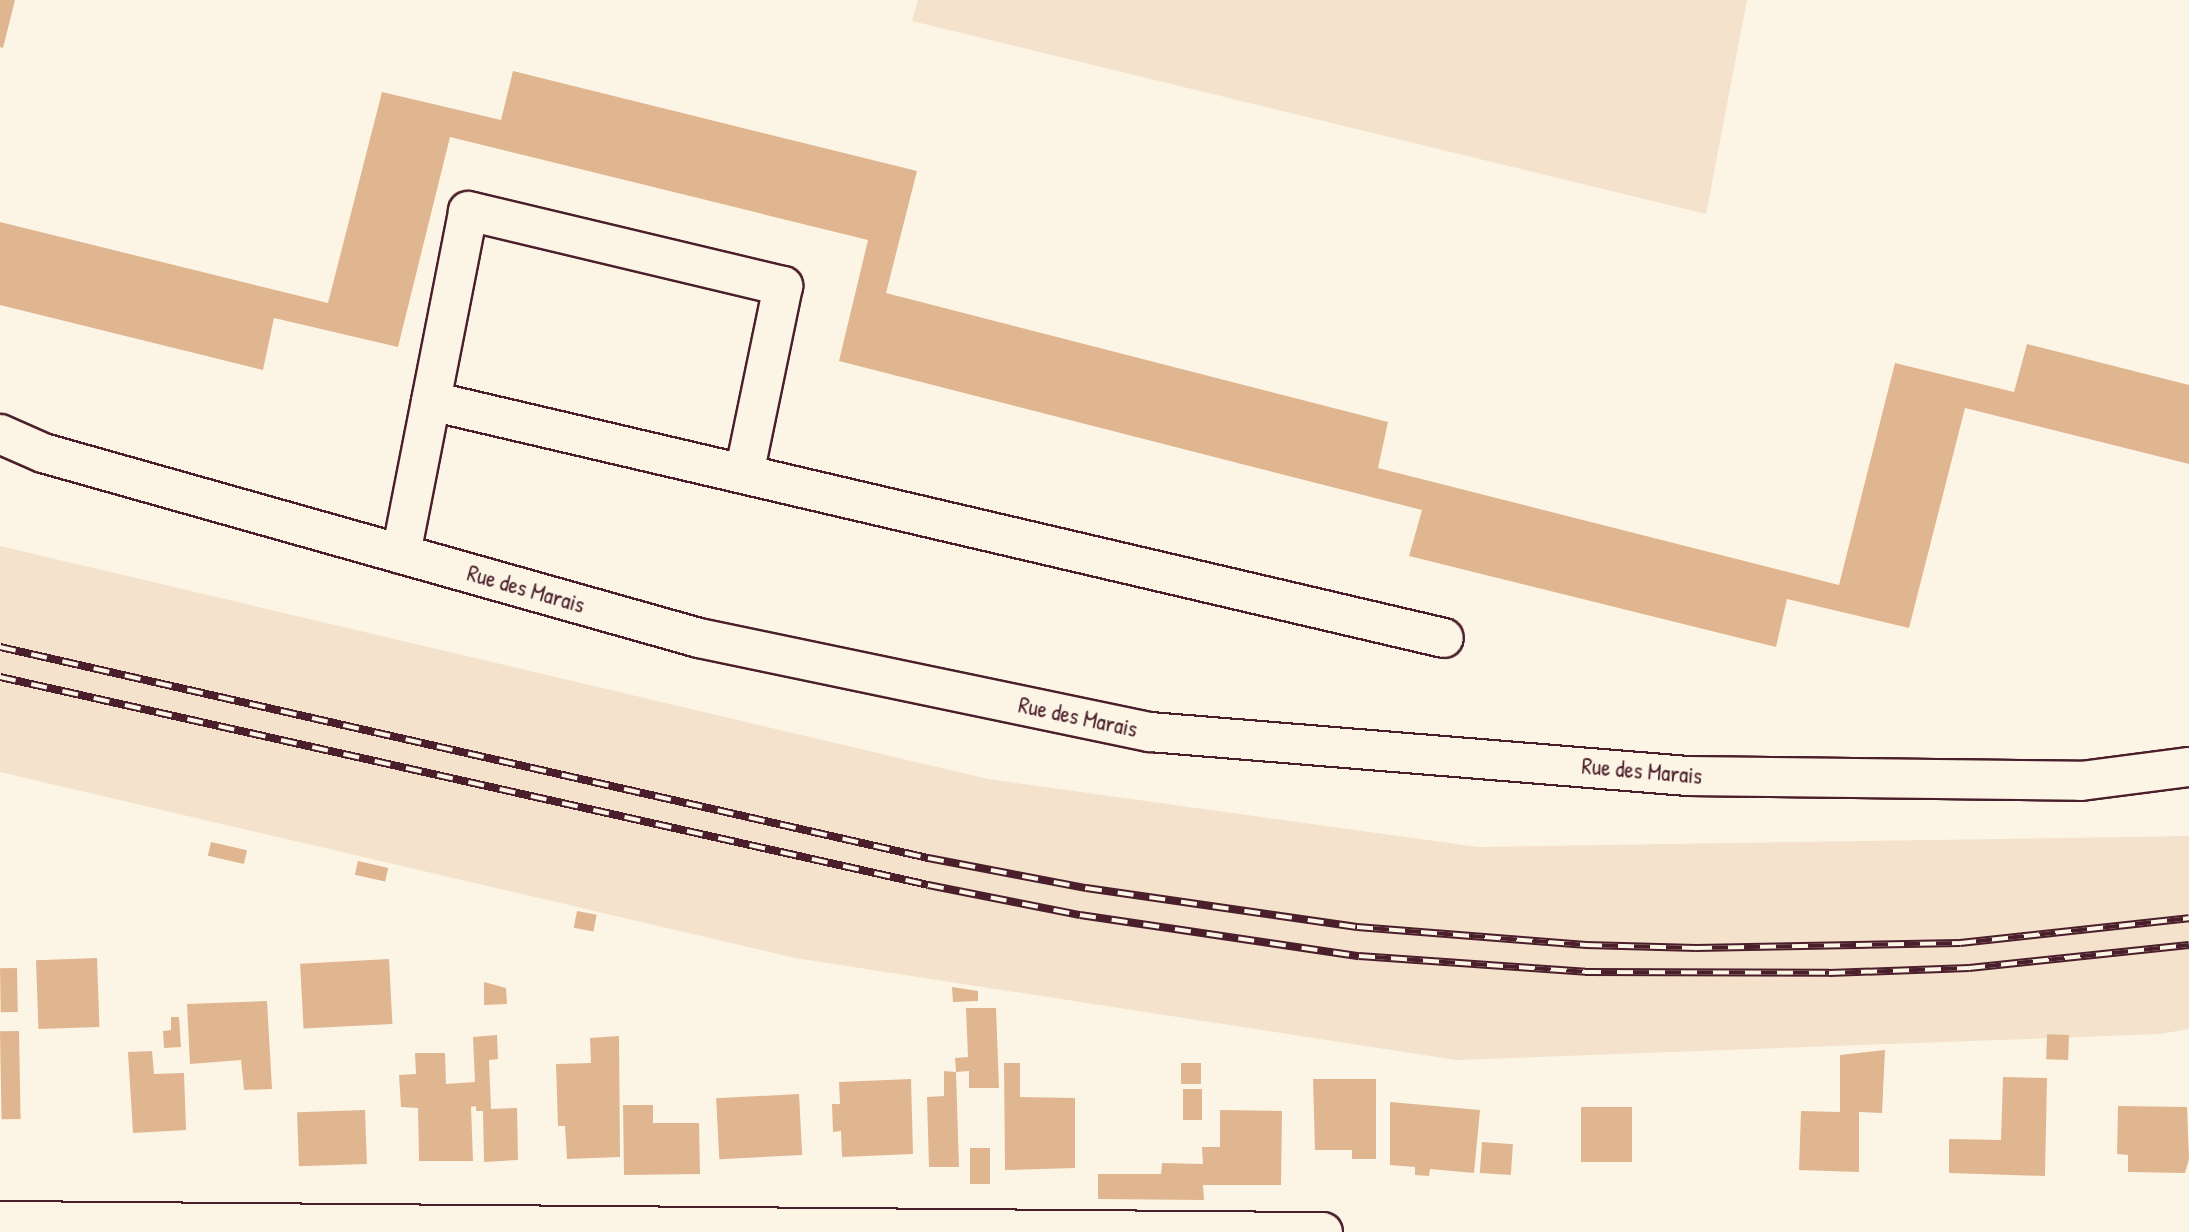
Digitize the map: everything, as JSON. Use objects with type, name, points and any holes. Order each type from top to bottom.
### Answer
[{"type":"street","points":[[401,554],[468,211],[783,286],[744,474]]},
{"type":"street","points":[[431,401],[1444,638]]},
{"type":"street","name":"Rue des Marais","points":[[0,433],[43,453],[699,638],[1150,732],[1688,776],[2081,781],[2189,767]]},
{"type":"street","points":[[0,1221],[665,1230],[1323,1232]]},
{"type":"shaded area","points":[[918,0],[1747,0],[1706,214],[912,21]]},
{"type":"shaded area","points":[[0,546],[988,779],[1478,847],[2189,836],[2189,1029],[2160,1034],[1456,1060],[795,958],[0,772]]},
{"type":"building","points":[[0,0],[15,0],[3,48],[0,47]]},
{"type":"building","points":[[513,71],[917,171],[886,293],[1388,422],[1378,468],[1839,585],[1895,363],[2014,392],[2027,344],[2189,385],[2189,464],[1965,408],[1909,628],[1787,599],[1776,647],[1409,556],[1422,510],[839,361],[868,240],[450,137],[398,347],[274,318],[263,370],[0,305],[0,222],[328,303],[382,92],[501,120]]},
{"type":"building","points":[[211,842],[247,850],[244,864],[208,856]]},
{"type":"building","points":[[358,861],[388,868],[385,882],[355,875]]},
{"type":"building","points":[[577,911],[597,915],[593,932],[574,928]]},
{"type":"building","points":[[97,958],[99,1027],[38,1029],[36,960]]},
{"type":"building","points":[[389,959],[392,1024],[304,1029],[300,964]]},
{"type":"building","points":[[0,968],[17,968],[18,1012],[1,1012]]},
{"type":"building","points":[[484,982],[506,988],[507,1004],[484,1005]]},
{"type":"building","points":[[952,987],[978,991],[978,1001],[953,1002]]},
{"type":"building","points":[[267,1001],[272,1089],[244,1090],[241,1060],[190,1064],[187,1004]]},
{"type":"building","points":[[966,1008],[996,1008],[999,1088],[969,1088],[969,1071],[956,1072],[955,1058],[968,1057]]},
{"type":"building","points":[[171,1017],[179,1017],[181,1047],[164,1048],[163,1031],[171,1030]]},
{"type":"building","points":[[0,1031],[19,1031],[21,1119],[2,1119]]},
{"type":"building","points":[[2047,1034],[2069,1035],[2068,1060],[2046,1059]]},
{"type":"building","points":[[497,1035],[498,1059],[489,1060],[491,1109],[517,1108],[518,1160],[484,1162],[483,1111],[476,1111],[476,1106],[471,1107],[473,1161],[419,1161],[418,1108],[401,1107],[399,1075],[416,1074],[415,1053],[445,1053],[446,1084],[475,1082],[473,1037]]},
{"type":"building","points":[[619,1036],[620,1157],[567,1159],[565,1126],[558,1126],[556,1064],[591,1063],[590,1038]]},
{"type":"building","points":[[1885,1050],[1882,1113],[1859,1112],[1859,1172],[1799,1170],[1801,1111],[1840,1112],[1840,1055]]},
{"type":"building","points":[[152,1051],[154,1074],[184,1073],[186,1130],[133,1133],[128,1052]]},
{"type":"building","points":[[1004,1063],[1020,1063],[1020,1097],[1075,1098],[1075,1168],[1005,1170]]},
{"type":"building","points":[[1181,1063],[1201,1063],[1201,1084],[1181,1084]]},
{"type":"building","points":[[944,1071],[956,1072],[959,1167],[929,1167],[927,1097],[944,1096]]},
{"type":"building","points":[[2003,1077],[2047,1078],[2045,1176],[1949,1173],[1949,1139],[2001,1140]]},
{"type":"building","points":[[911,1079],[913,1154],[842,1157],[841,1131],[833,1132],[832,1104],[840,1104],[839,1082]]},
{"type":"building","points":[[1313,1079],[1376,1079],[1376,1159],[1352,1159],[1352,1150],[1315,1150]]},
{"type":"building","points":[[1183,1089],[1202,1089],[1202,1120],[1183,1120]]},
{"type":"building","points":[[799,1094],[802,1155],[719,1159],[716,1098]]},
{"type":"building","points":[[1390,1102],[1480,1110],[1474,1173],[1430,1169],[1429,1176],[1415,1175],[1415,1167],[1390,1165]]},
{"type":"building","points":[[623,1105],[653,1105],[653,1123],[699,1123],[700,1174],[624,1175]]},
{"type":"building","points":[[2118,1106],[2187,1107],[2189,1159],[2185,1173],[2128,1172],[2128,1155],[2117,1154]]},
{"type":"building","points":[[1581,1107],[1632,1107],[1632,1162],[1581,1162]]},
{"type":"building","points":[[365,1110],[367,1164],[299,1166],[297,1112]]},
{"type":"building","points":[[1220,1110],[1282,1111],[1281,1185],[1203,1185],[1204,1200],[1098,1199],[1098,1174],[1161,1174],[1162,1163],[1203,1164],[1202,1147],[1220,1147]]},
{"type":"building","points":[[1482,1142],[1513,1144],[1511,1175],[1480,1173]]},
{"type":"building","points":[[970,1148],[990,1148],[990,1184],[970,1184]]},
{"type":"railway","points":[[0,647],[928,858],[1086,888],[1357,927],[1586,945],[1696,948],[1960,943],[2189,918]]},
{"type":"railway","points":[[0,677],[928,885],[1080,915],[1359,956],[1585,972],[1829,973],[1969,968],[2189,945]]}]
